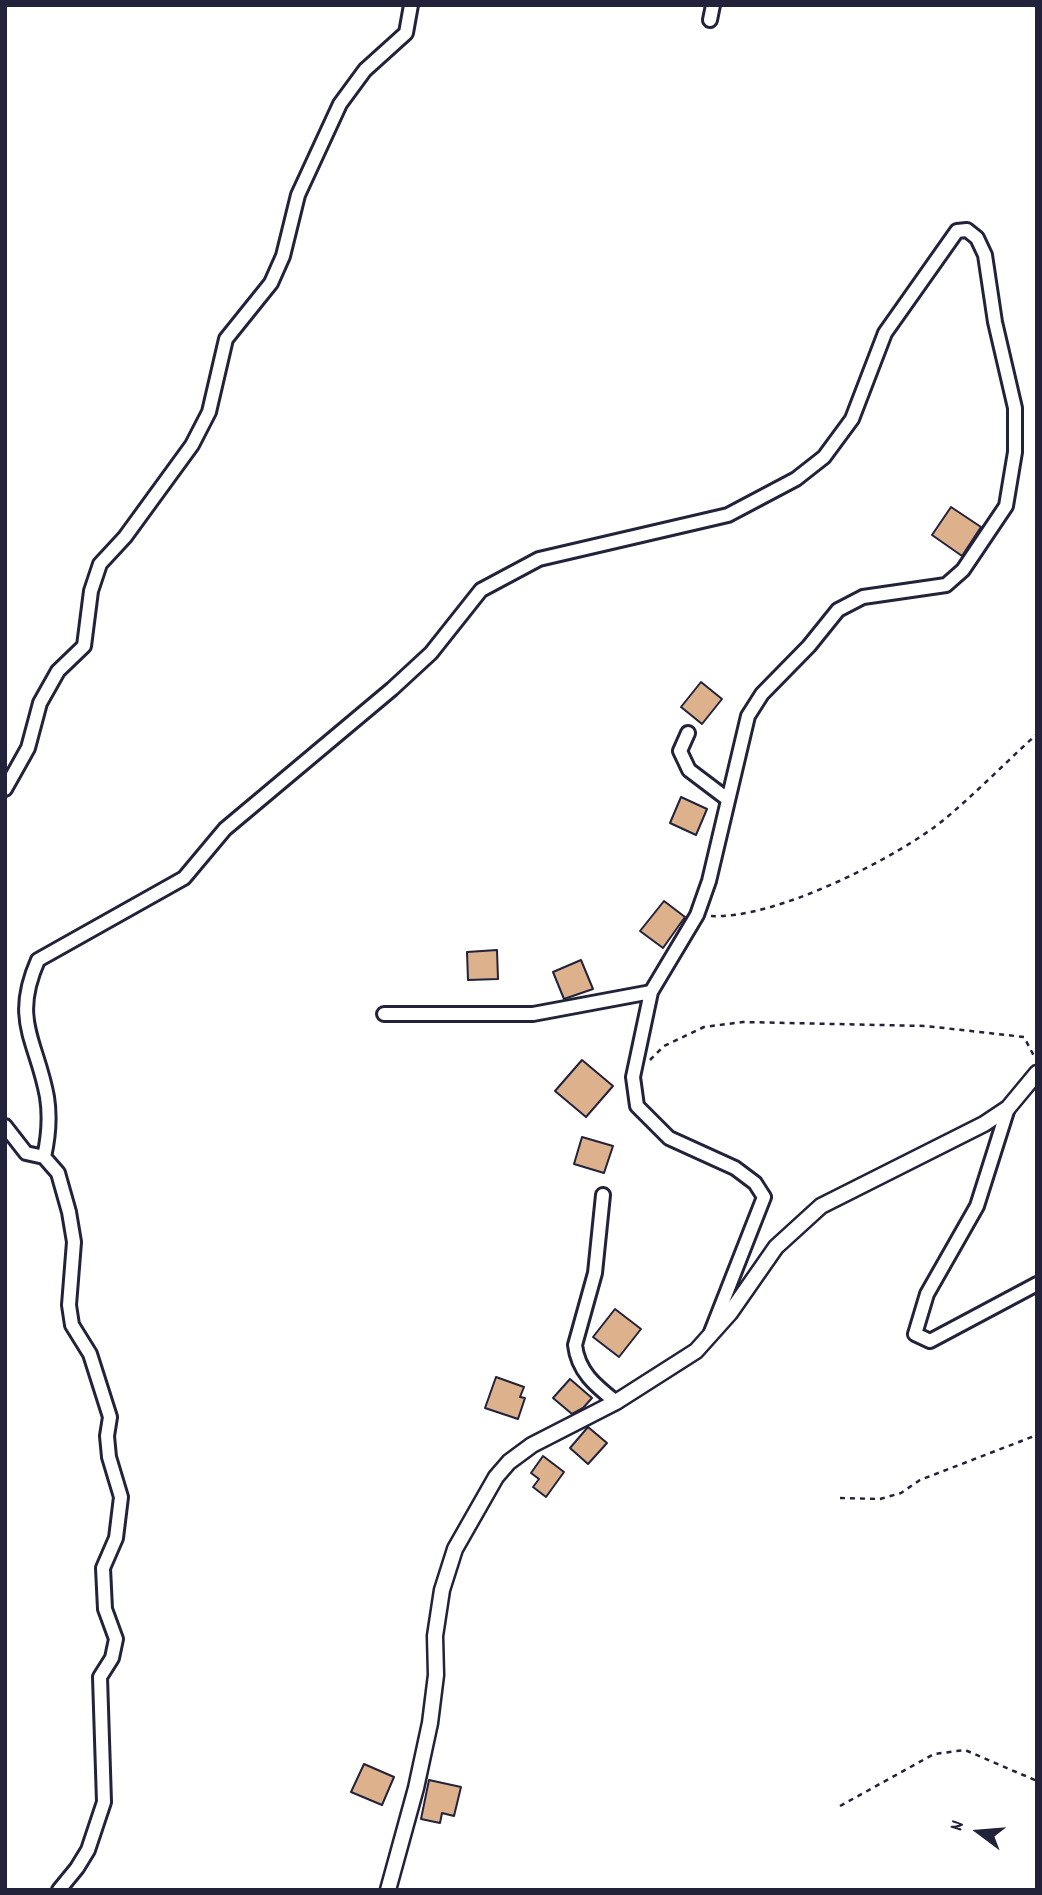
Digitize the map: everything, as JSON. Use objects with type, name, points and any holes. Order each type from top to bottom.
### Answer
[{"type":"street","points":[[5,789],[28,748],[40,703],[58,671],[84,646],[91,590],[100,564],[125,537],[192,445],[209,412],[226,339],[271,283],[283,256],[298,195],[340,104],[365,70],[406,33],[411,5]]},
{"type":"street","points":[[710,20],[713,5]]},
{"type":"street","points":[[44,1157],[48,1140],[47,1098],[27,1033],[29,982],[38,960],[184,878],[225,830],[393,690],[431,653],[481,590],[539,559],[728,515],[796,479],[824,457],[852,419],[886,333],[957,231],[967,230],[977,238],[985,255],[995,322],[1015,408],[1015,453],[1006,506],[963,570],[946,585],[863,597],[838,610],[809,646],[762,694],[748,716],[726,798],[709,881],[697,915],[651,992],[633,1077],[638,1106],[669,1138],[735,1168],[755,1184],[764,1198],[711,1333]]},
{"type":"street","points":[[688,733],[680,751],[690,770],[726,798]]},
{"type":"street","points":[[384,1014],[533,1014],[651,992]]},
{"type":"street","points":[[1036,1067],[1008,1108],[977,1206],[927,1294],[915,1334],[930,1341],[1037,1284]]},
{"type":"street","points":[[388,1890],[428,1736],[435,1697],[435,1636],[442,1590],[455,1549],[484,1494],[509,1462],[532,1445],[616,1402],[696,1350],[730,1313],[776,1247],[821,1206],[855,1186],[957,1140],[1008,1108]]},
{"type":"street","points":[[5,1126],[26,1153],[44,1157],[58,1173],[74,1242],[69,1305],[72,1325],[90,1354],[110,1417],[108,1457],[121,1497],[116,1538],[103,1567],[105,1609],[116,1639],[112,1658],[100,1677],[104,1802],[88,1850],[59,1890]]},
{"type":"street","points":[[603,1195],[595,1273],[575,1345],[586,1374],[616,1402]]},
{"type":"path","points":[[697,915],[722,917],[780,905],[856,873],[947,817],[1037,734]]},
{"type":"path","points":[[633,1077],[664,1046],[685,1035],[704,1027],[743,1022],[926,1026],[1024,1037],[1036,1067]]},
{"type":"path","points":[[840,1498],[880,1499],[901,1493],[920,1480],[1037,1435]]},
{"type":"path","points":[[840,1807],[934,1754],[965,1750],[1037,1781]]},
{"type":"building","points":[[951,507],[981,527],[962,556],[932,535]]},
{"type":"building","points":[[701,682],[722,699],[702,724],[681,707]]},
{"type":"building","points":[[681,797],[707,809],[696,835],[670,823]]},
{"type":"building","points":[[664,901],[685,917],[663,948],[640,931]]},
{"type":"building","points":[[497,950],[498,979],[468,980],[467,952]]},
{"type":"building","points":[[581,960],[593,989],[564,999],[553,972]]},
{"type":"building","points":[[582,1060],[613,1086],[586,1117],[555,1091]]},
{"type":"building","points":[[582,1137],[613,1146],[604,1173],[574,1164]]},
{"type":"building","points":[[615,1309],[641,1329],[619,1357],[593,1337]]},
{"type":"building","points":[[496,1377],[524,1387],[520,1397],[525,1398],[518,1419],[485,1408]]},
{"type":"building","points":[[570,1379],[592,1398],[583,1408],[572,1414],[553,1398]]},
{"type":"building","points":[[588,1427],[607,1443],[588,1464],[570,1448]]},
{"type":"building","points":[[543,1456],[564,1472],[546,1497],[533,1487],[539,1479],[531,1473]]},
{"type":"building","points":[[364,1764],[394,1777],[382,1805],[351,1792]]},
{"type":"building","points":[[429,1780],[461,1787],[454,1816],[442,1813],[440,1823],[421,1819]]}]
